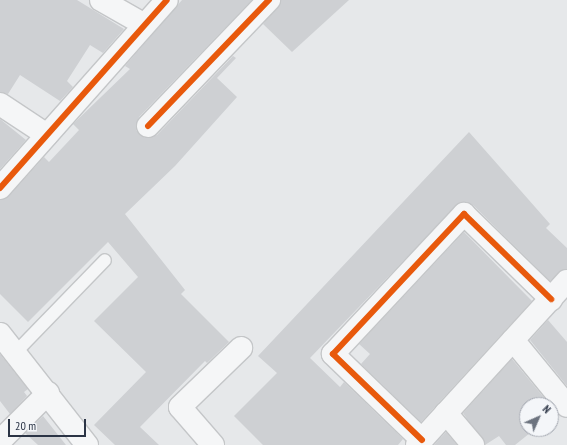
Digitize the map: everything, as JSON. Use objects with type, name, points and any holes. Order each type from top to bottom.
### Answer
[{"type":"street","points":[[101,0],[143,24]]},
{"type":"street","points":[[0,188],[143,24],[166,0]]},
{"type":"street","points":[[148,126],[269,0]]},
{"type":"street","points":[[0,104],[47,135]]},
{"type":"street","points":[[551,299],[464,214],[333,354],[420,442],[446,414],[551,299],[567,281]]},
{"type":"street","points":[[0,334],[48,393],[87,445]]},
{"type":"street","points":[[513,340],[567,406]]},
{"type":"street","points":[[203,441],[180,407],[241,348]]},
{"type":"street","points":[[0,441],[48,393]]},
{"type":"street","points":[[446,414],[473,445]]},
{"type":"lane","points":[[15,353],[105,260]]},
{"type":"building","points":[[0,0],[77,0],[124,29],[103,53],[90,45],[67,81],[73,87],[60,101],[20,75],[8,94],[0,92]]},
{"type":"building","points":[[182,0],[252,0],[139,117],[136,130],[145,138],[157,135],[233,56],[236,58],[217,78],[237,97],[175,166],[125,214],[185,290],[181,294],[229,342],[207,363],[205,361],[140,427],[159,445],[115,445],[94,425],[146,372],[94,321],[138,277],[108,242],[28,322],[0,294],[0,200],[9,196],[44,157],[49,162],[79,130],[73,124],[130,69],[125,66]]},
{"type":"building","points":[[281,0],[349,0],[292,52],[263,24]]},
{"type":"building","points":[[0,119],[26,140],[0,169]]},
{"type":"building","points":[[469,132],[550,224],[546,228],[567,248],[567,269],[550,281],[473,205],[460,202],[310,358],[340,387],[344,382],[403,439],[398,445],[263,445],[234,416],[277,373],[258,356]]},
{"type":"building","points":[[464,232],[532,301],[421,422],[361,364],[370,354],[359,344]]},
{"type":"building","points":[[548,320],[567,342],[567,386],[530,340]]},
{"type":"building","points":[[0,354],[28,389],[24,392],[27,396],[10,414],[0,401]]},
{"type":"building","points":[[512,359],[543,397],[519,397],[519,437],[525,437],[515,445],[506,445],[499,436],[485,445],[463,413]]},
{"type":"building","points":[[43,416],[66,445],[38,445],[25,433]]},
{"type":"building","points":[[446,432],[457,445],[434,445]]},
{"type":"cycle path","points":[[0,188],[167,0]]},
{"type":"cycle path","points":[[148,126],[269,0]]},
{"type":"cycle path","points":[[422,440],[333,354],[464,214],[551,299]]}]
